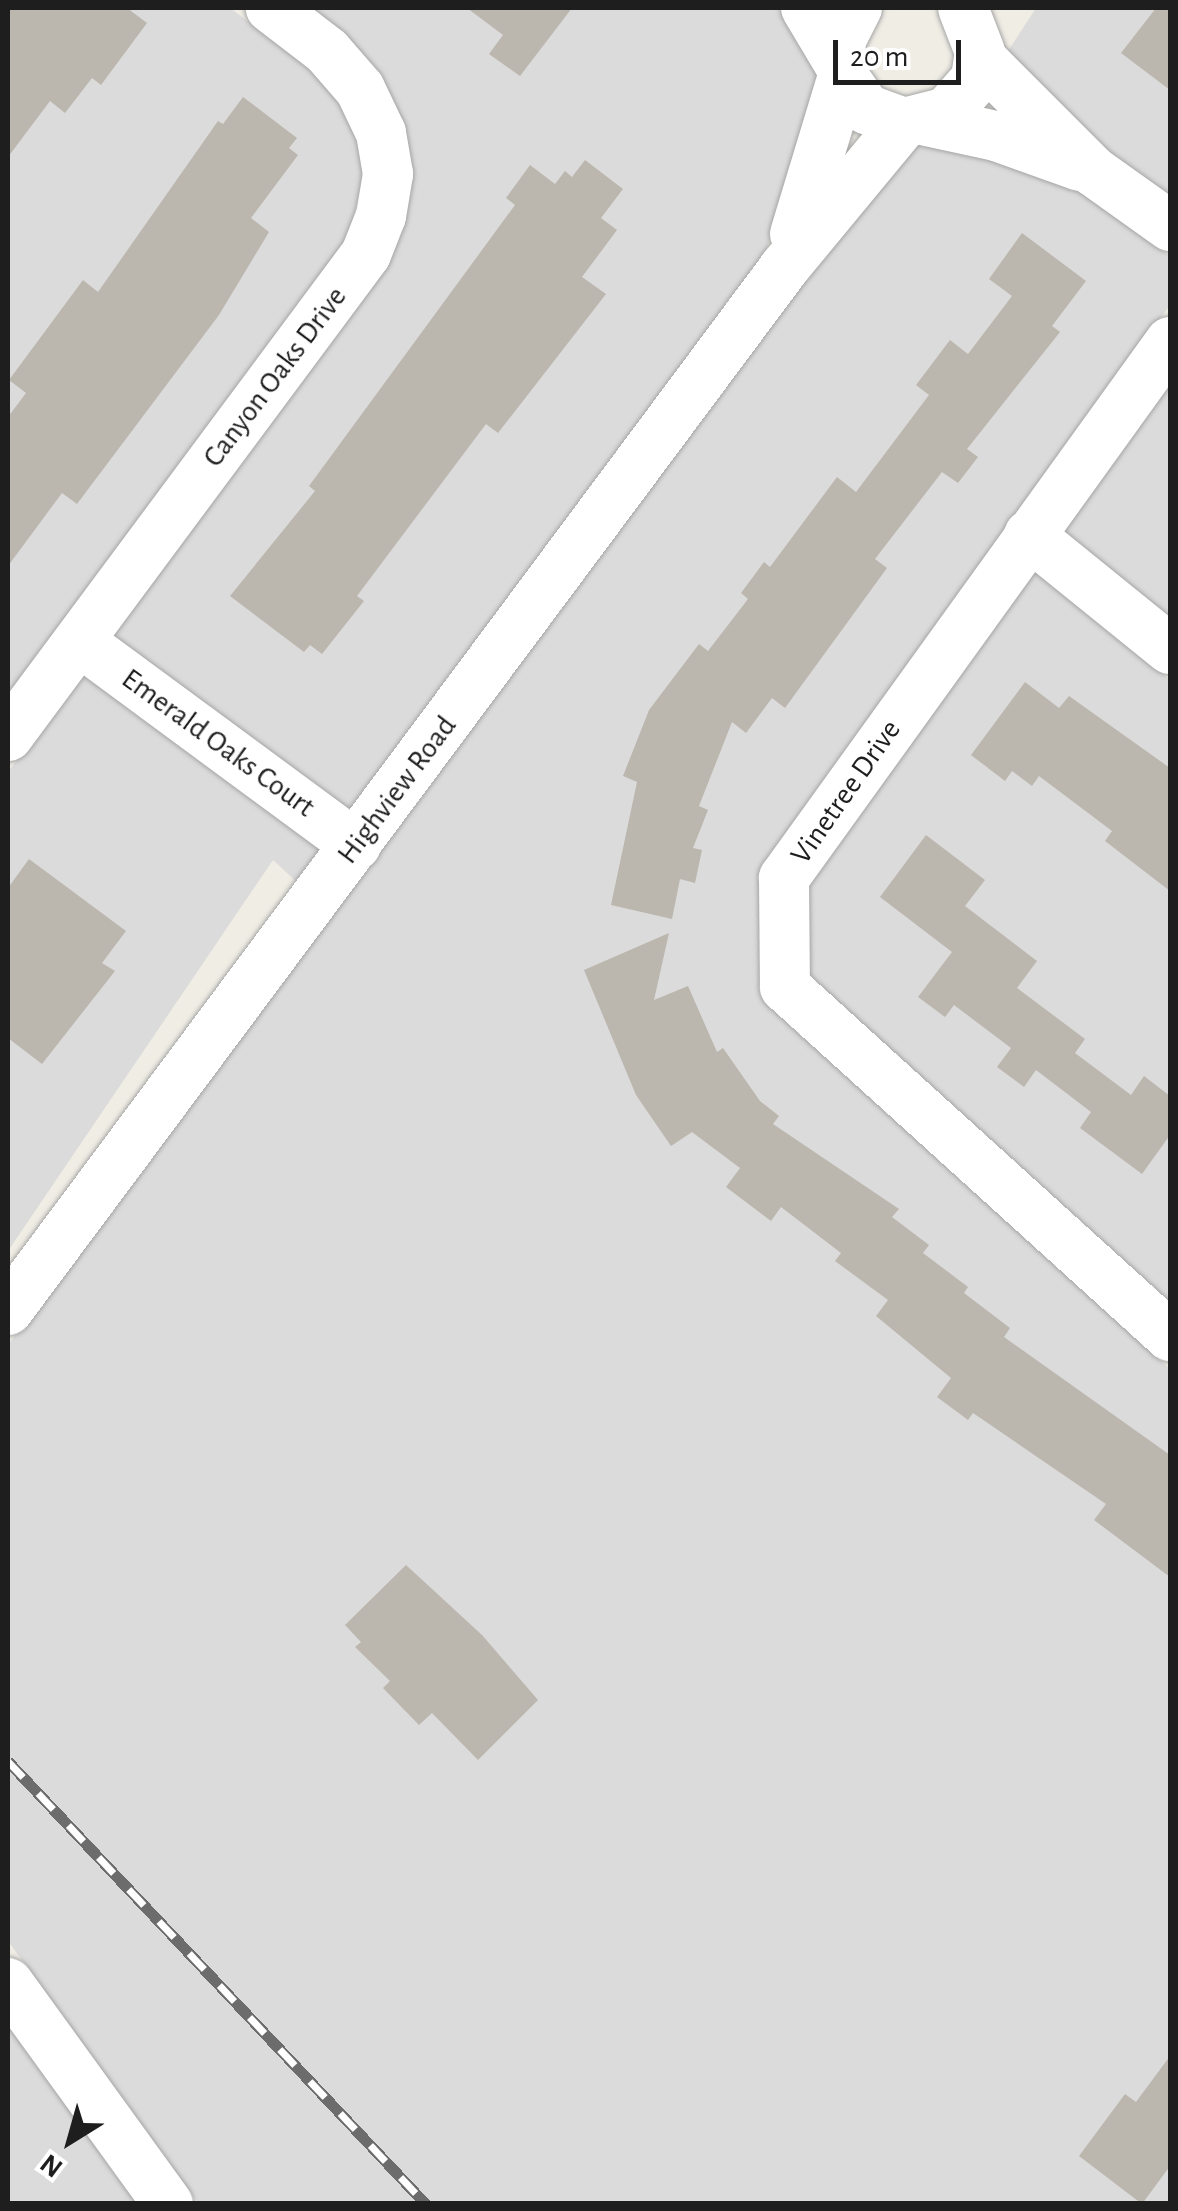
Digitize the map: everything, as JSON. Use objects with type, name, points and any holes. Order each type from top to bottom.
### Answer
[{"type":"street","name":"Canyon Oaks Drive","points":[[8,736],[366,254],[381,216],[385,160],[360,89],[328,51],[270,8]]},
{"type":"street","points":[[806,8],[866,109],[996,136],[1094,171]]},
{"type":"street","name":"Highview Road","points":[[784,268],[842,71],[840,42],[856,8]]},
{"type":"street","points":[[1010,8],[974,39],[1094,171],[1170,226]]},
{"type":"street","name":"Highview Road","points":[[8,1310],[784,268],[915,122],[964,98],[974,39]]},
{"type":"street","name":"Vinetree Drive","points":[[1170,342],[784,878],[785,987],[1170,1336]]},
{"type":"street","points":[[1029,535],[1170,649]]},
{"type":"street","name":"Emerald Oaks Court","points":[[79,640],[356,845]]},
{"type":"street","points":[[8,1983],[168,2204]]},
{"type":"shaded area","points":[[8,8],[230,8],[311,69],[340,104],[358,143],[364,176],[346,245],[8,699]]},
{"type":"shaded area","points":[[311,8],[778,8],[819,77],[801,153],[763,258],[354,812],[111,634],[384,268],[380,76],[342,31]]},
{"type":"shaded area","points":[[1036,8],[1170,8],[1170,195],[1110,152],[1008,51]]},
{"type":"shaded area","points":[[913,146],[987,158],[1082,192],[1170,256],[1170,305],[767,866],[761,990],[768,1006],[1170,1369],[1170,2203],[198,2203],[8,1941],[8,1345],[801,281]]},
{"type":"shaded area","points":[[1170,380],[1170,617],[1061,529]]},
{"type":"shaded area","points":[[1032,569],[1170,680],[1170,1302],[808,974],[807,884]]},
{"type":"shaded area","points":[[81,673],[324,852],[299,884],[273,860],[8,1251],[8,772]]},
{"type":"shaded area","points":[[8,2025],[138,2203],[8,2203]]},
{"type":"building","points":[[8,8],[127,8],[147,23],[101,85],[92,78],[65,113],[50,101],[8,157]]},
{"type":"building","points":[[467,8],[572,8],[520,76],[489,54],[503,35]]},
{"type":"building","points":[[1156,8],[1170,8],[1170,90],[1121,53]]},
{"type":"building","points":[[243,97],[297,138],[289,148],[298,155],[251,218],[269,232],[219,315],[77,504],[62,493],[8,566],[8,417],[26,393],[9,380],[83,280],[98,292],[218,121],[223,124]]},
{"type":"building","points":[[585,160],[623,189],[601,218],[617,230],[582,277],[606,294],[498,433],[486,424],[357,596],[364,601],[322,654],[310,645],[304,652],[230,596],[315,491],[309,486],[515,205],[506,198],[530,165],[555,184],[565,171],[572,177]]},
{"type":"building","points":[[1022,233],[1086,281],[1052,326],[1060,332],[967,449],[978,457],[958,483],[942,472],[875,559],[887,568],[785,708],[772,698],[746,733],[732,722],[699,806],[708,810],[693,848],[702,850],[695,883],[680,879],[672,919],[611,905],[637,782],[623,776],[649,710],[699,644],[708,651],[748,599],[741,593],[764,562],[770,567],[837,477],[856,492],[929,395],[916,385],[950,340],[968,354],[1012,296],[989,279]]},
{"type":"building","points":[[1025,682],[1059,708],[1069,696],[1170,768],[1170,891],[1105,841],[1112,831],[1039,776],[1032,786],[1012,771],[1005,781],[971,755]]},
{"type":"building","points":[[926,835],[985,880],[965,906],[1037,961],[1017,988],[1085,1039],[1075,1053],[1131,1095],[1144,1076],[1170,1096],[1170,1135],[1142,1174],[1080,1128],[1091,1112],[1036,1070],[1024,1087],[997,1067],[1011,1048],[954,1005],[945,1017],[918,997],[952,952],[880,897]]},
{"type":"building","points":[[29,859],[126,931],[102,963],[115,971],[42,1064],[8,1038],[8,888]]},
{"type":"building","points":[[669,933],[654,1000],[688,986],[717,1052],[723,1048],[760,1101],[779,1116],[773,1124],[899,1209],[892,1217],[929,1245],[923,1253],[968,1287],[964,1293],[1010,1328],[1004,1337],[1170,1455],[1170,1577],[1094,1520],[1106,1504],[973,1413],[968,1420],[937,1397],[951,1378],[876,1316],[888,1300],[835,1261],[841,1253],[781,1207],[771,1221],[726,1187],[740,1168],[692,1132],[671,1146],[636,1095],[584,970]]},
{"type":"building","points":[[406,1565],[482,1635],[538,1700],[478,1760],[432,1713],[419,1725],[383,1688],[390,1681],[355,1647],[361,1642],[345,1625]]},
{"type":"building","points":[[1170,2056],[1170,2166],[1142,2204],[1079,2156],[1125,2094],[1136,2102]]},
{"type":"railway","points":[[8,1761],[426,2204]]}]
